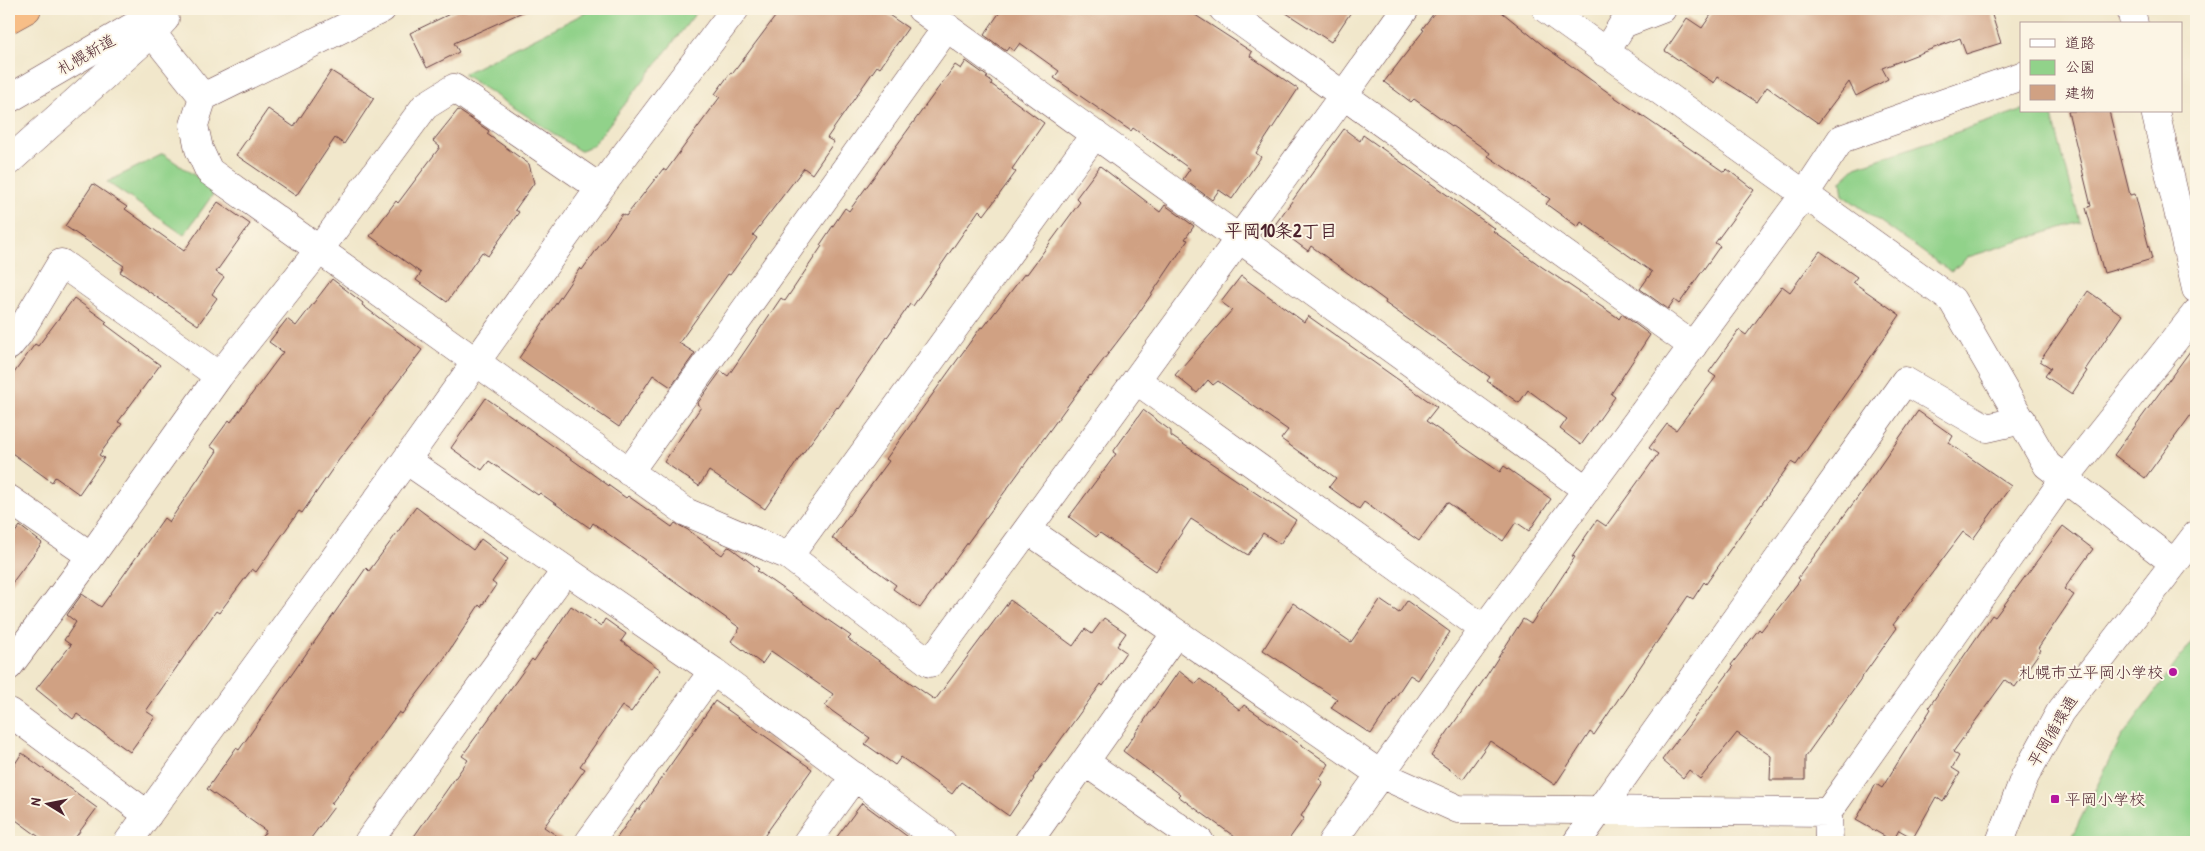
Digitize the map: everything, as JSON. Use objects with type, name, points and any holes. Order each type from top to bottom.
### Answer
[{"type":"highway","points":[[9,19],[27,9]]},
{"type":"street","points":[[9,160],[158,21],[174,9]]},
{"type":"street","points":[[382,9],[203,97],[194,125],[199,149],[209,171],[686,512],[789,556],[930,663],[1405,9]]},
{"type":"street","points":[[128,842],[477,363],[600,188],[735,9]]},
{"type":"street","points":[[921,9],[1586,490]]},
{"type":"street","points":[[1223,9],[1692,346]]},
{"type":"street","points":[[1546,9],[1952,300],[2047,465],[2174,563]]},
{"type":"street","points":[[1605,53],[1623,24],[1662,9]]},
{"type":"street","points":[[2130,9],[2133,22]]},
{"type":"street","points":[[158,21],[203,97]]},
{"type":"street","name":"札幌新道","points":[[9,98],[158,21]]},
{"type":"street","points":[[629,472],[947,28]]},
{"type":"street","points":[[1332,842],[1484,629],[1804,195],[1841,140],[2020,76]]},
{"type":"street","points":[[9,666],[91,556],[219,376],[319,250],[425,106],[454,88],[600,188]]},
{"type":"street","points":[[2155,112],[2196,289]]},
{"type":"street","points":[[789,556],[1095,134]]},
{"type":"street","points":[[9,346],[18,335],[61,263],[219,376]]},
{"type":"street","points":[[1829,842],[1828,812],[2065,478],[2196,313]]},
{"type":"street","points":[[1136,380],[1484,629]]},
{"type":"street","points":[[1577,842],[1905,381],[1987,428],[2022,420]]},
{"type":"street","points":[[406,460],[713,671],[942,842]]},
{"type":"street","points":[[9,499],[91,556]]},
{"type":"street","points":[[1028,530],[1380,774],[1458,809],[1828,812]]},
{"type":"street","name":"平岡循環通","points":[[2000,842],[2025,776],[2060,712],[2196,535]]},
{"type":"street","points":[[368,842],[566,570]]},
{"type":"street","points":[[1028,842],[1176,633]]},
{"type":"street","points":[[589,842],[713,671]]},
{"type":"street","points":[[11,718],[148,815]]},
{"type":"street","points":[[1086,762],[1200,842]]},
{"type":"street","points":[[807,842],[855,776]]},
{"type":"green space","points":[[593,9],[699,9],[593,145],[580,151],[463,74]]},
{"type":"green space","points":[[2020,110],[2020,112],[2051,112],[2080,222],[1968,257],[1951,272],[1843,195],[1841,181],[1856,167]]},
{"type":"green space","points":[[163,154],[216,190],[184,235],[107,182]]},
{"type":"green space","name":"札幌市立平岡小学校","points":[[2196,636],[2196,842],[2069,842],[2121,738]]},
{"type":"building","points":[[460,9],[529,9],[454,43],[459,52],[427,68],[410,33]]},
{"type":"building","points":[[781,9],[880,9],[908,28],[880,68],[877,66],[827,138],[834,142],[812,174],[804,168],[753,235],[757,238],[730,275],[728,274],[679,343],[695,353],[671,387],[653,375],[619,427],[519,358],[580,268],[582,270],[622,214],[626,216],[663,169],[666,171],[720,97],[715,94]]},
{"type":"building","points":[[1002,9],[1186,9],[1252,52],[1250,56],[1298,89],[1256,153],[1261,157],[1232,199],[1219,190],[1212,200],[1183,179],[1190,169],[1133,128],[1131,131],[1054,78],[1059,71],[1020,43],[1014,51],[1009,47],[1006,51],[984,35]]},
{"type":"building","points":[[1280,9],[1353,9],[1331,42]]},
{"type":"building","points":[[1437,9],[1498,9],[1545,47],[1616,98],[1724,172],[1727,169],[1754,190],[1715,243],[1720,246],[1679,304],[1674,300],[1668,309],[1640,289],[1652,272],[1581,222],[1578,227],[1546,204],[1550,199],[1488,156],[1490,153],[1414,99],[1411,102],[1384,82],[1424,30],[1422,29]]},
{"type":"building","points":[[1715,9],[1990,9],[2001,43],[1966,54],[1960,38],[1882,68],[1888,79],[1856,96],[1849,82],[1818,123],[1767,87],[1757,102],[1718,77],[1714,83],[1665,51],[1687,18],[1702,28]]},
{"type":"building","points":[[966,61],[988,77],[986,78],[992,82],[991,84],[1044,123],[1012,169],[1016,172],[984,215],[979,210],[913,306],[910,304],[765,509],[709,471],[699,486],[664,462],[701,407],[697,404],[721,371],[728,376],[781,298],[785,301],[845,208],[849,211],[955,65],[961,69]]},
{"type":"building","points":[[331,71],[374,98],[344,144],[335,138],[296,196],[236,155],[268,109],[294,127]]},
{"type":"building","points":[[458,110],[489,131],[487,134],[529,164],[534,183],[515,210],[519,212],[488,256],[482,252],[447,302],[416,280],[421,273],[370,236],[396,201],[398,203],[440,147],[433,141]]},
{"type":"building","points":[[2068,112],[2109,112],[2130,195],[2135,194],[2152,259],[2104,273],[2086,208],[2091,206]]},
{"type":"building","points":[[1344,129],[1360,141],[1363,135],[1495,229],[1493,231],[1542,267],[1619,319],[1622,314],[1650,335],[1611,394],[1615,397],[1581,445],[1560,429],[1567,419],[1528,390],[1519,403],[1487,381],[1490,377],[1385,303],[1386,301],[1311,246],[1308,251],[1274,226]]},
{"type":"building","points":[[1100,166],[1160,212],[1165,205],[1194,226],[1185,239],[1188,240],[1134,320],[1090,375],[920,608],[893,589],[896,585],[832,538],[889,461],[886,459],[981,327],[983,328],[1025,273],[1027,274],[1080,202],[1076,198]]},
{"type":"building","points":[[93,184],[127,207],[125,209],[184,251],[218,202],[250,224],[216,272],[224,277],[212,294],[217,298],[198,325],[120,272],[124,266],[65,226]]},
{"type":"building","points":[[1820,251],[1857,277],[1853,282],[1900,315],[1796,465],[1791,462],[1706,584],[1704,582],[1693,599],[1688,596],[1594,735],[1590,732],[1555,785],[1490,741],[1463,779],[1431,756],[1523,619],[1531,624],[1575,557],[1572,556],[1597,520],[1606,526],[1658,454],[1649,448],[1667,424],[1676,430],[1716,377],[1709,372],[1739,330],[1746,335],[1782,286],[1790,292]]},
{"type":"building","points":[[1241,276],[1304,322],[1308,316],[1437,407],[1426,421],[1500,472],[1504,466],[1551,499],[1529,531],[1516,522],[1503,541],[1447,502],[1419,541],[1364,502],[1359,509],[1329,487],[1336,478],[1281,439],[1288,430],[1218,381],[1213,385],[1208,380],[1197,393],[1175,375],[1232,310],[1221,302]]},
{"type":"building","points":[[332,279],[363,303],[362,305],[422,350],[338,461],[302,513],[299,511],[256,572],[252,569],[219,613],[216,611],[146,711],[155,717],[130,752],[77,714],[73,719],[36,689],[71,645],[64,640],[76,622],[67,615],[82,594],[101,607],[164,518],[169,522],[217,451],[210,446],[229,420],[231,422],[283,352],[269,342],[287,319],[296,326]]},
{"type":"building","points":[[2088,291],[2122,315],[2085,370],[2087,371],[2072,394],[2045,376],[2051,368],[2040,361]]},
{"type":"building","points":[[74,298],[160,365],[118,422],[122,424],[99,455],[104,458],[79,494],[55,477],[52,482],[9,451],[9,380],[35,344],[38,346]]},
{"type":"building","points":[[2196,343],[2196,408],[2145,478],[2114,455]]},
{"type":"building","points":[[486,398],[626,498],[628,496],[672,527],[675,523],[688,530],[722,555],[728,547],[731,548],[759,569],[757,571],[851,636],[848,639],[935,700],[1010,600],[1073,646],[1085,629],[1092,634],[1104,618],[1126,633],[1117,646],[1126,652],[1103,686],[1101,684],[1033,778],[1009,816],[961,782],[952,794],[901,757],[895,765],[865,744],[870,738],[825,706],[833,694],[771,651],[762,664],[731,641],[740,628],[593,523],[590,528],[540,493],[538,495],[489,461],[482,470],[451,448]]},
{"type":"building","points":[[1143,410],[1171,431],[1171,436],[1296,520],[1280,544],[1263,533],[1248,555],[1191,519],[1156,571],[1100,533],[1096,537],[1069,517],[1116,454],[1113,452]]},
{"type":"building","points":[[1918,411],[1953,436],[1949,443],[2011,486],[1973,539],[1963,532],[1893,625],[1897,628],[1805,757],[1805,780],[1770,780],[1771,756],[1737,733],[1700,779],[1689,770],[1683,778],[1662,760],[1733,667],[1731,665],[1759,629],[1761,631],[1800,580],[1798,578],[1866,486]]},
{"type":"building","points":[[416,507],[473,550],[481,539],[508,559],[492,582],[496,585],[481,607],[479,605],[443,660],[402,714],[399,712],[331,804],[334,807],[308,842],[258,842],[266,831],[207,789],[236,748],[239,750],[366,568],[369,571]]},
{"type":"building","points":[[20,526],[42,543],[9,587],[9,540]]},
{"type":"building","points":[[2063,526],[2093,549],[2064,589],[2074,595],[2038,648],[2041,650],[2015,687],[2005,680],[1953,752],[1959,756],[1952,768],[1960,773],[1943,802],[1936,797],[1913,838],[1899,830],[1893,841],[1856,820],[1876,784],[1882,788],[1931,709],[1929,707],[1992,615],[1995,617]]},
{"type":"building","points":[[1380,600],[1399,613],[1407,601],[1450,632],[1418,680],[1410,675],[1371,734],[1331,708],[1337,699],[1263,650],[1293,603],[1351,642]]},
{"type":"building","points":[[571,606],[601,626],[605,619],[626,634],[621,641],[661,670],[631,712],[622,706],[580,766],[585,769],[544,827],[566,842],[410,842],[468,760],[462,756],[532,659],[534,661]]},
{"type":"building","points":[[1179,671],[1196,684],[1200,679],[1240,710],[1244,705],[1329,764],[1319,779],[1323,782],[1301,816],[1304,818],[1287,842],[1242,842],[1178,796],[1180,794],[1123,751]]},
{"type":"building","points":[[715,701],[812,769],[760,842],[614,842],[637,809],[639,810]]},
{"type":"building","points":[[22,753],[97,808],[72,842],[46,842],[9,815],[9,773]]},
{"type":"building","points":[[862,803],[915,842],[833,842]]},
{"type":"place","name":"札幌市立平岡小学校","points":[[2173,672]]},
{"type":"place","name":"平岡小学校","points":[[2055,799]]},
{"type":"district","name":"平岡10条2丁目","points":[[1281,231]]}]
